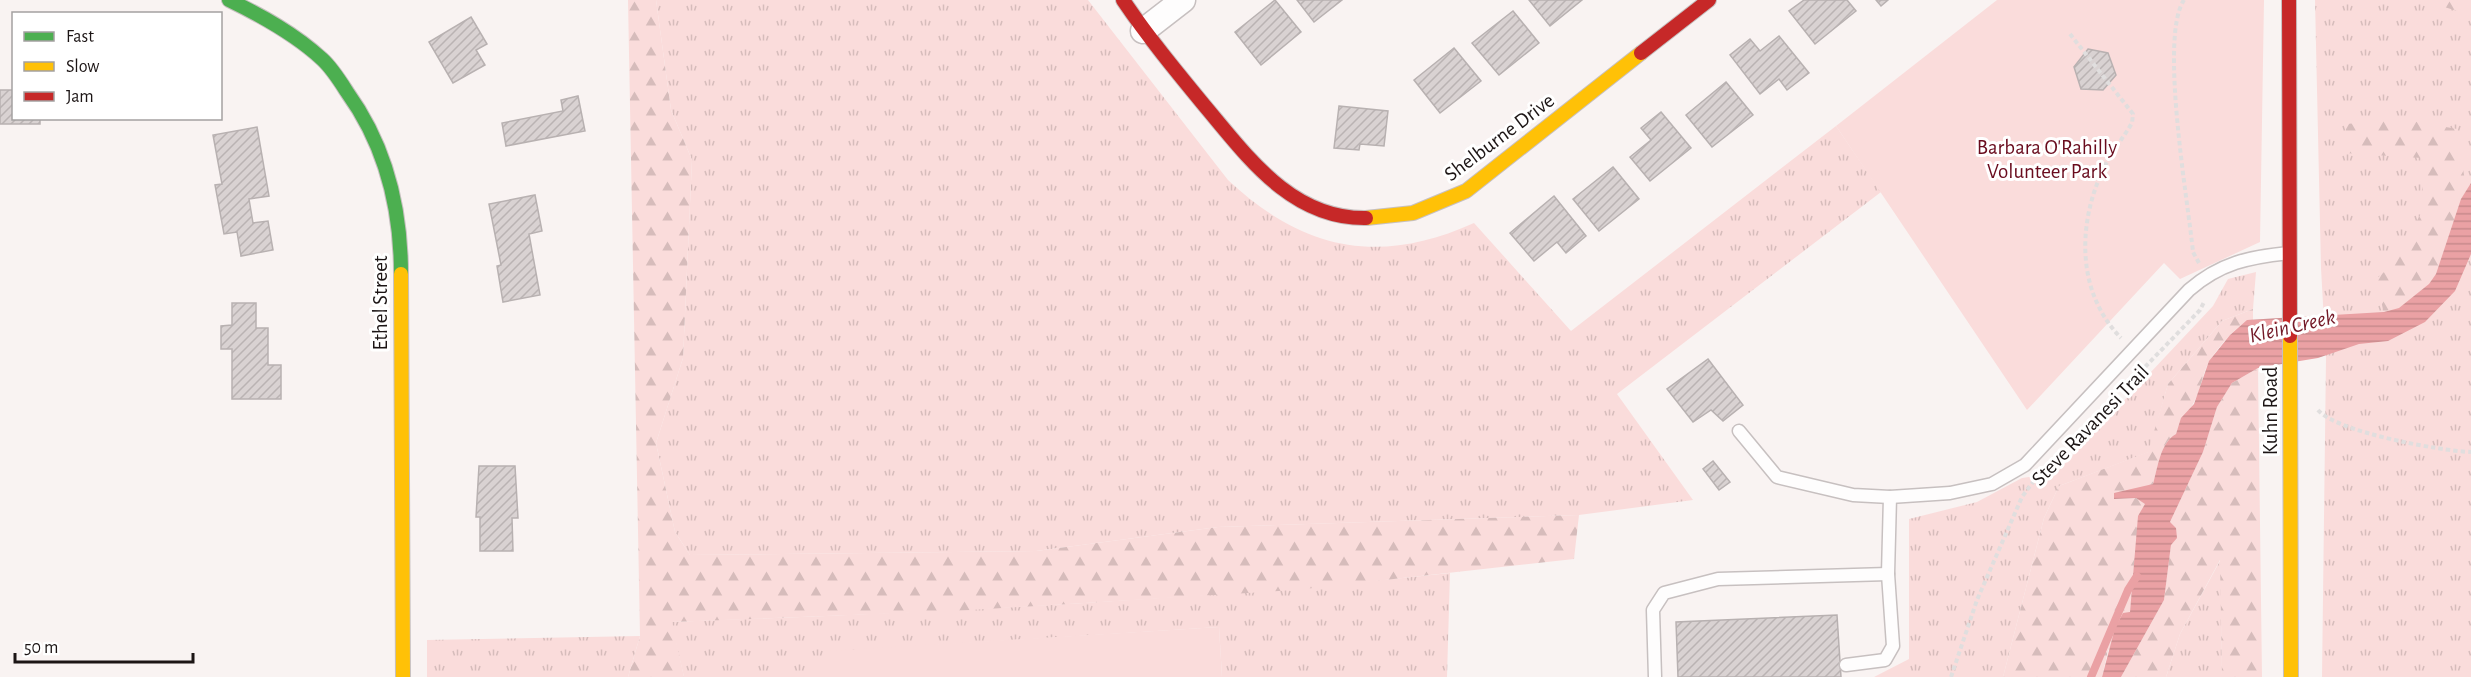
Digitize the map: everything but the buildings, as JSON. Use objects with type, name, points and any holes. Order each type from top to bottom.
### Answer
[{"type":"street","name":"Ethel Street","points":[[229,0],[266,18],[323,60],[355,102],[374,135],[394,192],[401,237],[403,677]]},
{"type":"street","name":"Shelburne Drive","points":[[1123,0],[1143,31],[1262,174],[1315,206],[1356,218],[1384,219],[1411,216],[1442,204],[1466,191],[1709,0]]},
{"type":"street","points":[[1143,31],[1183,0]]},
{"type":"street","name":"Kuhn Road","points":[[2289,0],[2291,677]]},
{"type":"lane","points":[[1739,431],[1777,477],[1853,495],[1890,497],[1950,493],[1992,484],[2025,465],[2205,276],[2248,257],[2290,253]]},
{"type":"lane","points":[[1846,665],[1872,664],[1885,660],[1893,646],[1888,574],[1890,497]]},
{"type":"lane","points":[[1655,677],[1653,610],[1664,593],[1718,579],[1888,574]]},
{"type":"path","points":[[2184,0],[2177,10],[2172,44],[2193,252],[2199,264]]},
{"type":"path","points":[[2070,34],[2133,114],[2132,123],[2100,176],[2092,204],[2085,261],[2087,280],[2096,306],[2107,323],[2133,349]]},
{"type":"path","name":"Steve Ravanesi Trail","points":[[2143,369],[2200,310],[2208,294]]},
{"type":"path","points":[[2314,405],[2323,416],[2351,427],[2423,447],[2471,452]]},
{"type":"path","name":"Steve Ravanesi Trail","points":[[1951,677],[1977,600],[1998,550],[2022,497],[2037,478]]},
{"type":"green space","points":[[628,0],[656,0],[671,110],[692,160],[683,358],[656,443],[675,532],[690,555],[1036,551],[1218,527],[1579,515],[1574,559],[1295,590],[955,611],[672,622],[684,677],[628,677],[640,636]]},
{"type":"green space","points":[[656,0],[1088,0],[1228,180],[1256,204],[1314,236],[1344,244],[1374,247],[1406,244],[1439,236],[1474,223],[1571,331],[1836,126],[1881,192],[1617,394],[1693,500],[1579,515],[1218,527],[1036,551],[690,555],[675,532],[656,443],[683,358],[692,160],[671,110]]},
{"type":"green space","name":"Barbara O'Rahilly Volunteer Park","points":[[1997,0],[2264,0],[2260,242],[2180,279],[2164,263],[2027,410],[1836,126]]},
{"type":"green space","points":[[2315,0],[2471,0],[2471,677],[2322,677],[2326,358],[2321,268]]},
{"type":"green space","points":[[2424,0],[2471,0],[2471,15],[2424,1]]},
{"type":"green space","points":[[2401,119],[2457,129],[2466,188],[2436,274],[2413,297],[2384,312],[2375,280],[2392,265],[2423,210],[2422,158],[2345,153],[2346,124]]},
{"type":"green space","points":[[2256,272],[2253,309],[2222,321],[2168,384],[2149,452],[2059,486],[2044,518],[2003,677],[1874,677],[1909,659],[1909,519],[1977,502],[2022,478],[2056,473],[2213,306],[2228,279]]},
{"type":"green space","points":[[2253,309],[2253,320],[2241,325],[2222,344],[2209,362],[2192,407],[2176,434],[2163,449],[2153,484],[2114,499],[2136,498],[2146,504],[2139,516],[2130,613],[2108,651],[2102,677],[2003,677],[2044,518],[2059,486],[2148,452],[2168,384],[2222,321]]},
{"type":"green space","points":[[2258,368],[2262,677],[2222,677],[2220,560],[2180,634],[2166,677],[2121,677],[2164,600],[2171,545],[2170,522],[2203,452],[2217,407],[2232,383]]},
{"type":"green space","points":[[2221,559],[2222,677],[2166,677],[2180,634]]},
{"type":"green space","points":[[1450,573],[1447,677],[1222,677],[1219,627],[827,652],[827,677],[684,677],[671,622],[1158,598]]},
{"type":"green space","points":[[1219,627],[1222,677],[827,677],[827,651]]},
{"type":"green space","points":[[640,636],[628,677],[427,677],[427,640]]},
{"type":"water","points":[[2471,183],[2471,254],[2455,291],[2425,322],[2388,341],[2359,344],[2318,358],[2258,368],[2232,383],[2217,407],[2203,452],[2170,522],[2176,528],[2177,538],[2171,545],[2164,600],[2121,677],[2102,677],[2115,628],[2123,613],[2130,612],[2138,516],[2145,504],[2136,498],[2114,499],[2114,493],[2153,484],[2163,449],[2176,434],[2181,418],[2194,404],[2209,361],[2230,335],[2247,320],[2384,312],[2399,308],[2429,284],[2436,274],[2461,199]]},
{"type":"waterway","name":"Klein Creek","points":[[2091,677],[2128,590],[2137,576]]},
{"type":"traffic: fast","points":[[229,0],[278,26],[312,50],[332,70],[361,113],[389,178],[398,225],[401,274]]},
{"type":"traffic: slow","points":[[1366,218],[1413,213],[1466,191],[1641,53]]},
{"type":"traffic: slow","points":[[401,274],[403,677]]},
{"type":"traffic: slow","points":[[2290,336],[2291,677]]},
{"type":"traffic: jam","points":[[1123,0],[1152,41],[1204,105],[1254,163],[1273,181],[1293,196],[1315,208],[1339,216],[1366,218]]},
{"type":"traffic: jam","points":[[1641,53],[1709,0]]},
{"type":"traffic: jam","points":[[2289,0],[2290,336]]}]
